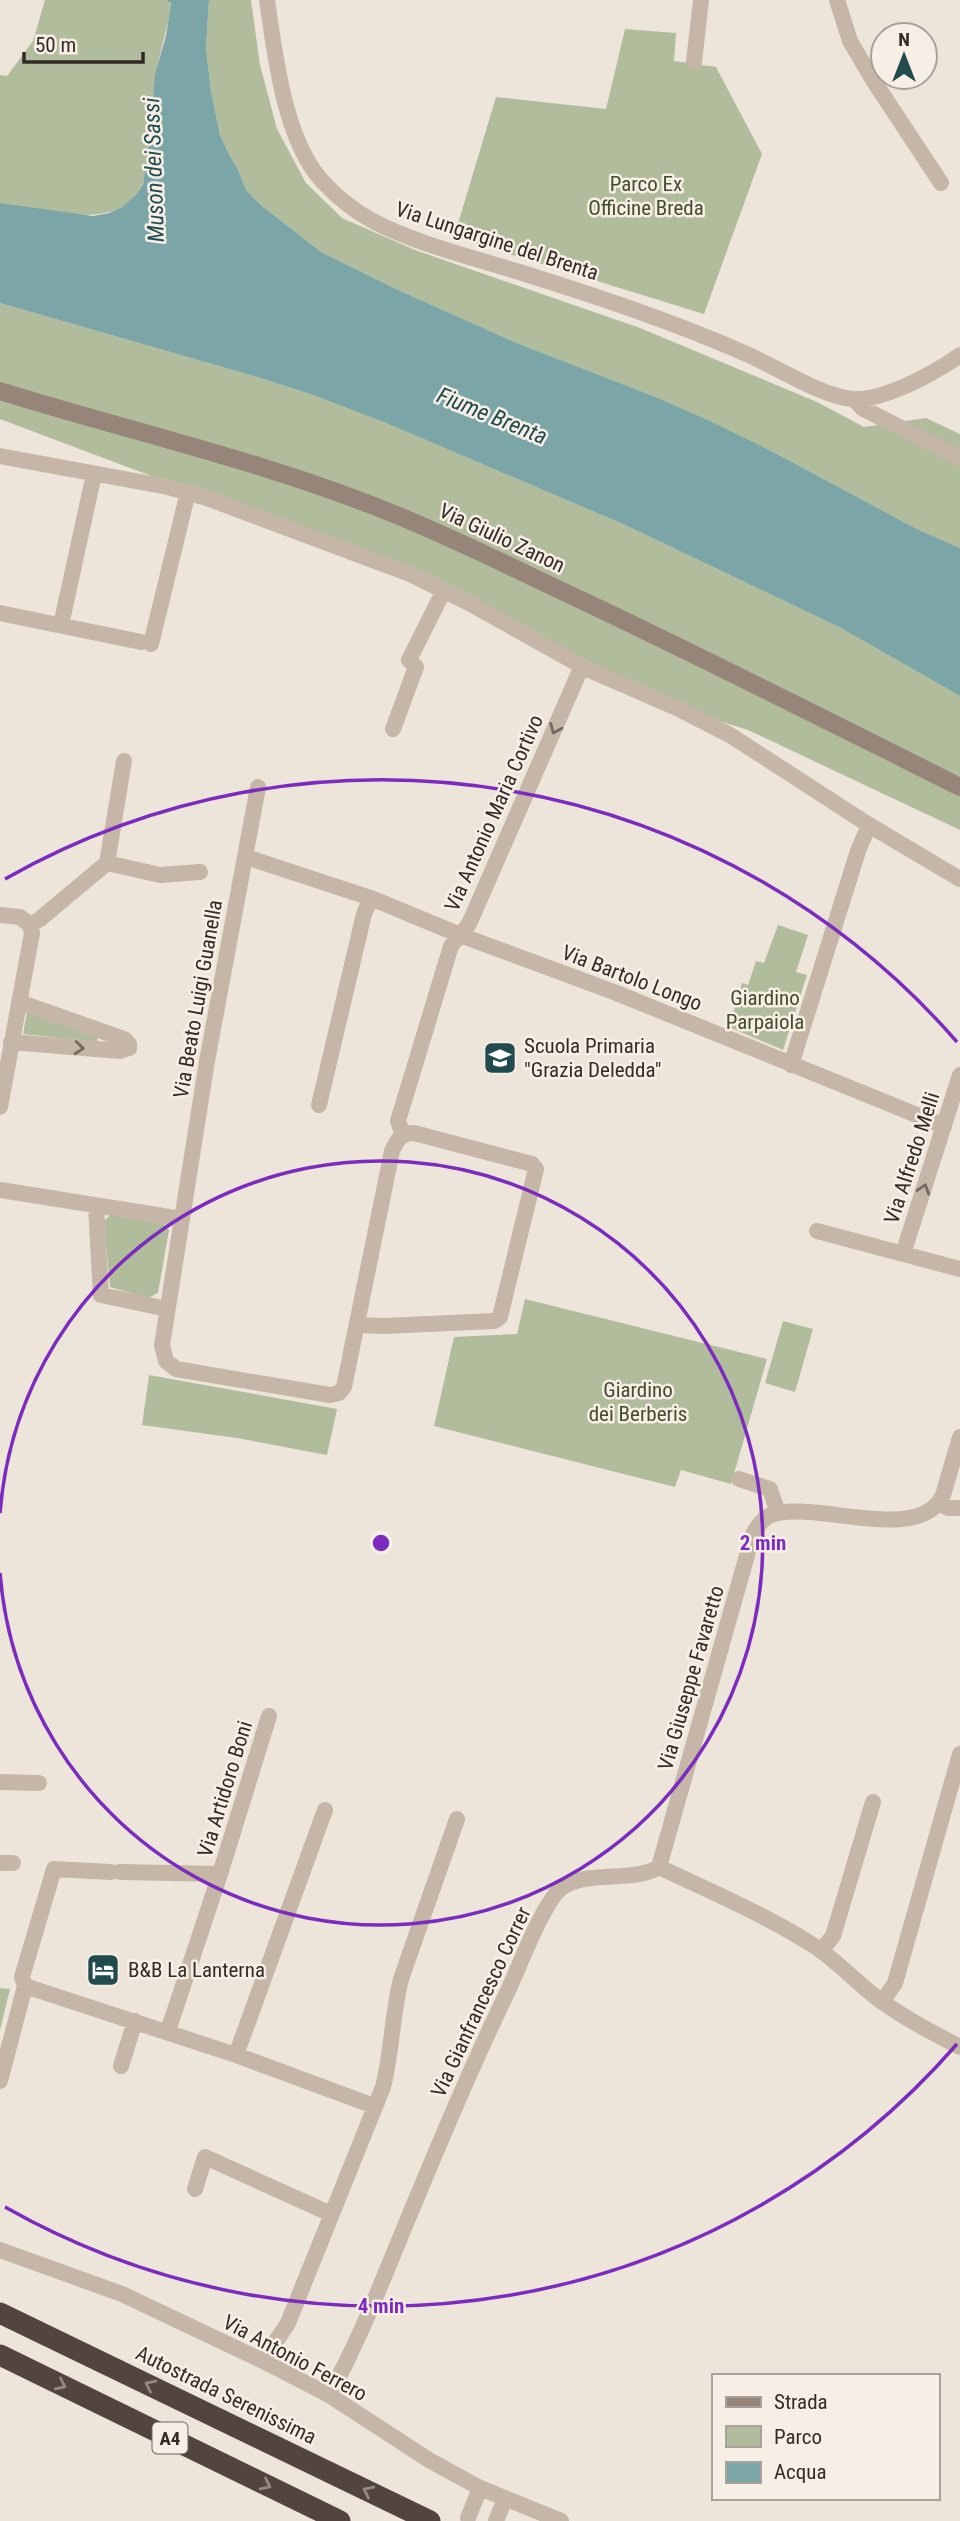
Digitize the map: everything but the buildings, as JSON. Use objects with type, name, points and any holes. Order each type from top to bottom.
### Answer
[{"type":"highway","name":"Autostrada Serenissima","points":[[0,2313],[429,2521]]},
{"type":"highway","name":"A4","points":[[0,2355],[340,2521]]},
{"type":"street","name":"Via Lungargine del Brenta","points":[[267,0],[277,73],[296,138],[320,179],[349,206],[410,237],[591,294],[709,337],[840,396],[854,399],[862,408],[960,458]]},
{"type":"street","points":[[694,62],[701,0]]},
{"type":"street","points":[[837,0],[850,41],[941,183]]},
{"type":"street","points":[[854,399],[867,398],[919,379],[960,355]]},
{"type":"street","name":"Via Giulio Zanon","points":[[0,391],[316,486],[387,511],[643,629],[960,787]]},
{"type":"street","points":[[0,456],[187,492],[306,533],[444,590],[582,666],[730,734],[869,825],[960,879]]},
{"type":"street","points":[[61,625],[94,474]]},
{"type":"street","points":[[0,613],[146,643],[187,492]]},
{"type":"street","points":[[393,729],[416,667],[409,660],[444,590]]},
{"type":"street","name":"Via Antonio Maria Cortivo","points":[[330,1395],[339,1393],[344,1387],[392,1151],[396,1141],[403,1135],[398,1121],[451,946],[469,924],[485,890],[582,666]]},
{"type":"street","points":[[30,925],[107,863],[124,761]]},
{"type":"street","name":"Via Beato Luigi Guanella","points":[[258,787],[207,1061],[167,1310],[163,1354],[166,1361],[176,1369],[330,1395]]},
{"type":"street","points":[[791,1065],[858,851],[869,825]]},
{"type":"street","name":"Via Bartolo Longo","points":[[246,857],[371,898],[460,935],[614,992],[944,1126]]},
{"type":"street","points":[[107,863],[160,875],[200,872]]},
{"type":"street","points":[[319,1105],[364,914],[371,898]]},
{"type":"street","points":[[0,1107],[32,933],[30,925],[20,917],[2,915]]},
{"type":"street","points":[[11,1042],[120,1051],[129,1048],[124,1039],[19,1002]]},
{"type":"street","name":"Via Alfredo Melli","points":[[903,1254],[960,1075]]},
{"type":"street","points":[[358,1325],[494,1321],[500,1317],[535,1175],[536,1170],[532,1164],[414,1133],[403,1135]]},
{"type":"street","points":[[0,1190],[183,1219]]},
{"type":"street","points":[[96,1206],[101,1295],[167,1310]]},
{"type":"street","points":[[817,1231],[960,1269]]},
{"type":"street","points":[[739,1479],[770,1489],[778,1513],[907,1518],[929,1512],[939,1504],[960,1437]]},
{"type":"street","points":[[939,1504],[960,1508]]},
{"type":"street","name":"Via Giuseppe Favaretto","points":[[659,1867],[753,1534],[761,1522],[778,1513]]},
{"type":"street","name":"Via Artidoro Boni","points":[[167,2031],[270,1716]]},
{"type":"street","points":[[882,2002],[895,1983],[960,1754]]},
{"type":"street","points":[[0,1782],[39,1783]]},
{"type":"street","points":[[821,1951],[832,1936],[873,1802]]},
{"type":"street","points":[[236,2055],[325,1810]]},
{"type":"street","points":[[263,2361],[288,2323],[387,2070],[401,1979],[457,1819]]},
{"type":"street","points":[[659,1867],[751,1911],[821,1951],[882,2002],[960,2047]]},
{"type":"street","name":"Via Gianfrancesco Correr","points":[[329,2395],[366,2322],[491,2025],[540,1923],[558,1892],[574,1882],[643,1874],[659,1867]]},
{"type":"street","name":"Via Artidoro Boni","points":[[25,1986],[22,1977],[54,1869],[220,1874]]},
{"type":"street","points":[[0,2081],[25,1986],[167,2031],[374,2106]]},
{"type":"street","points":[[121,2066],[135,2021]]},
{"type":"street","points":[[195,2189],[205,2157],[331,2214]]},
{"type":"street","name":"Via Antonio Ferrero","points":[[0,2250],[122,2294],[263,2361],[329,2395],[429,2460],[480,2488],[561,2521]]},
{"type":"street","points":[[468,2518],[480,2488]]},
{"type":"street","points":[[496,2521],[505,2498]]},
{"type":"green space","points":[[45,0],[171,0],[155,78],[144,179],[132,200],[117,209],[99,214],[78,215],[0,203],[0,75],[7,76],[33,41]]},
{"type":"green space","points":[[209,0],[251,0],[260,65],[277,129],[306,183],[342,218],[415,250],[640,328],[817,402],[864,427],[926,418],[960,434],[960,548],[917,529],[713,423],[656,397],[519,344],[321,252],[262,206],[246,190],[220,135],[206,48]]},
{"type":"green space","name":"Parco Ex Officine Breda","points":[[625,29],[676,33],[674,61],[716,67],[762,154],[704,314],[454,237],[496,97],[606,109]]},
{"type":"green space","points":[[0,303],[257,377],[386,423],[625,525],[839,627],[960,696],[960,830],[748,730],[662,699],[446,587],[0,419]]},
{"type":"green space","name":"Giardino Parpaiola","points":[[778,925],[808,935],[796,972],[807,975],[783,1050],[729,1027],[742,983],[748,985],[756,961],[764,963]]},
{"type":"green space","points":[[27,1012],[98,1037],[97,1042],[23,1034]]},
{"type":"green space","points":[[110,1215],[164,1224],[169,1230],[158,1293],[148,1298],[110,1287],[104,1221]]},
{"type":"green space","name":"Giardino dei Berberis","points":[[525,1299],[767,1359],[731,1484],[681,1470],[675,1487],[434,1426],[454,1337],[517,1334]]},
{"type":"green space","points":[[783,1321],[813,1329],[795,1392],[765,1383]]},
{"type":"green space","points":[[149,1375],[337,1409],[327,1455],[237,1438],[142,1425]]},
{"type":"green space","points":[[0,1988],[10,1989],[0,2030]]},
{"type":"water","points":[[167,0],[209,0],[206,48],[220,135],[246,190],[262,206],[321,252],[519,344],[656,397],[714,423],[917,529],[960,548],[960,696],[839,627],[625,525],[386,423],[257,377],[0,303],[0,203],[93,216],[122,207],[136,195],[143,184],[155,74],[166,36],[171,3]]},
{"type":"place","name":"Scuola Primaria \"Grazia Deledda\"","points":[[500,1058]]},
{"type":"place","name":"B&B La Lanterna","points":[[103,1970]]},
{"type":"water label","name":"Muson dei Sassi","points":[[154,170]]},
{"type":"water label","name":"Fiume Brenta","points":[[492,416]]}]
